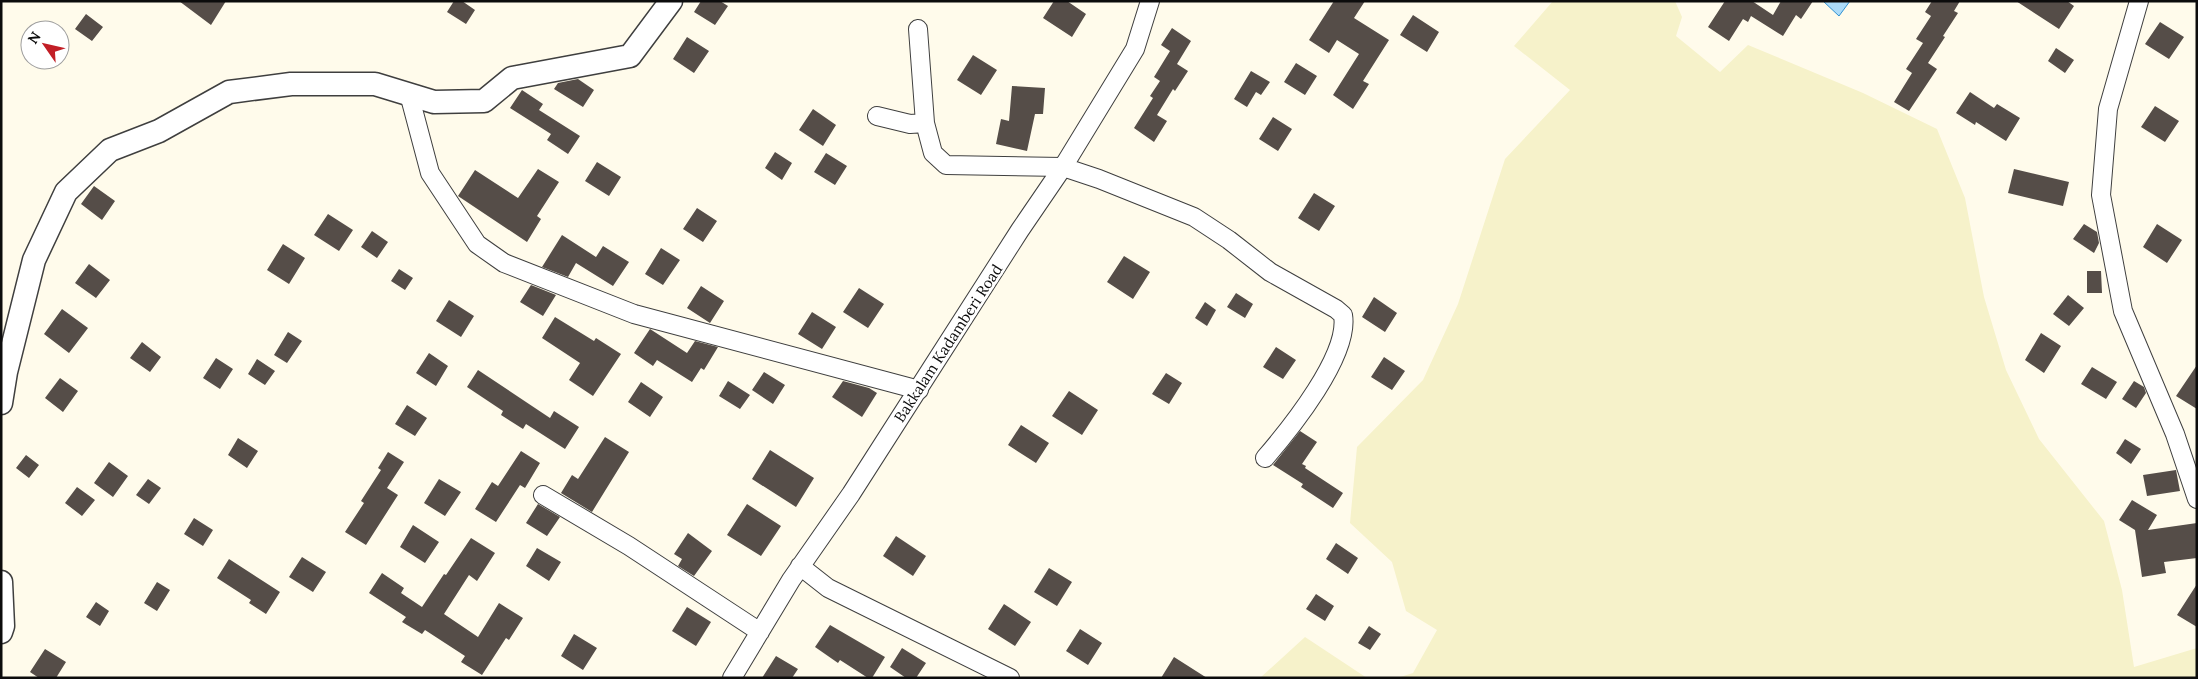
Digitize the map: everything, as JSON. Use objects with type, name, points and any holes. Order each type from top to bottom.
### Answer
[{"type":"street","points":[[1,403],[6,372],[34,260],[66,192],[110,150],[159,131],[230,92],[291,84],[375,84],[434,102],[484,101],[512,78],[630,56],[671,1]]},
{"type":"street","name":"Bakkalam Kadamberi Road","points":[[732,678],[800,566],[851,494],[1020,230],[1063,167],[1135,49],[1150,1]]},
{"type":"street","points":[[2139,1],[2108,109],[2101,195],[2123,311],[2175,434],[2197,500]]},
{"type":"street","points":[[918,29],[925,123],[933,153],[946,165],[1063,167],[1099,179],[1194,217],[1229,240],[1270,272],[1336,309],[1343,315],[1341,335],[1322,384],[1289,430],[1265,458]]},
{"type":"street","points":[[409,94],[430,173],[477,244],[504,263],[634,314],[919,390]]},
{"type":"street","points":[[877,116],[910,124],[925,123]]},
{"type":"street","points":[[543,495],[629,546],[760,632]]},
{"type":"street","points":[[800,566],[828,588],[1010,678]]},
{"type":"street","points":[[1,582],[3,626],[1,632]]},
{"type":"shaded area","points":[[1553,1],[1675,1],[1682,17],[1676,36],[1720,72],[1748,45],[1863,93],[1937,129],[1965,198],[1984,297],[2006,370],[2039,439],[2104,521],[2122,590],[2134,667],[2197,648],[2197,678],[1397,678],[1413,673],[1437,630],[1406,611],[1392,562],[1350,523],[1357,447],[1423,380],[1458,304],[1505,159],[1570,90],[1514,46]]},
{"type":"shaded area","points":[[1305,637],[1367,678],[1260,678]]},
{"type":"water","points":[[1823,1],[1850,1],[1839,16]]},
{"type":"building","points":[[179,1],[226,1],[211,25]]},
{"type":"building","points":[[454,1],[462,1],[475,10],[466,24],[447,12]]},
{"type":"building","points":[[701,1],[720,1],[728,6],[715,25],[694,12]]},
{"type":"building","points":[[1054,1],[1067,1],[1086,14],[1072,37],[1043,18]]},
{"type":"building","points":[[1334,1],[1365,1],[1354,18],[1389,40],[1363,81],[1369,84],[1353,109],[1333,95],[1359,54],[1337,40],[1329,53],[1309,40]]},
{"type":"building","points":[[1725,1],[1752,1],[1773,15],[1781,1],[1813,1],[1801,19],[1796,15],[1783,36],[1751,16],[1748,22],[1743,19],[1729,41],[1708,27]]},
{"type":"building","points":[[1932,1],[1960,1],[1954,11],[1958,13],[1928,63],[1937,69],[1909,111],[1894,102],[1912,73],[1906,69],[1923,43],[1916,39],[1931,16],[1925,12]]},
{"type":"building","points":[[2016,1],[2067,1],[2074,6],[2059,29]]},
{"type":"building","points":[[86,14],[103,27],[92,41],[75,29]]},
{"type":"building","points":[[1413,15],[1439,32],[1427,52],[1400,35]]},
{"type":"building","points":[[2160,22],[2184,37],[2169,59],[2145,44]]},
{"type":"building","points":[[1172,28],[1191,41],[1177,64],[1188,71],[1175,91],[1173,89],[1157,115],[1167,121],[1154,142],[1134,128],[1153,98],[1150,96],[1160,81],[1154,77],[1170,51],[1161,45]]},
{"type":"building","points":[[687,37],[709,51],[694,73],[673,59]]},
{"type":"building","points":[[2056,48],[2074,60],[2065,73],[2048,61]]},
{"type":"building","points":[[973,55],[997,70],[981,95],[957,80]]},
{"type":"building","points":[[1296,63],[1317,76],[1305,95],[1284,82]]},
{"type":"building","points":[[1251,71],[1270,82],[1261,95],[1256,92],[1247,107],[1234,99]]},
{"type":"building","points":[[578,79],[594,90],[583,107],[554,89],[558,83]]},
{"type":"building","points":[[1012,86],[1045,88],[1043,114],[1035,114],[1027,151],[996,144],[1001,119],[1009,121]]},
{"type":"building","points":[[522,90],[543,104],[539,110],[580,136],[568,154],[547,140],[551,134],[510,108]]},
{"type":"building","points":[[1970,92],[1994,108],[1997,104],[2020,118],[2006,141],[1976,122],[1975,125],[1956,113]]},
{"type":"building","points":[[2155,106],[2179,121],[2165,142],[2141,127]]},
{"type":"building","points":[[813,109],[836,125],[823,146],[799,130]]},
{"type":"building","points":[[1273,117],[1292,129],[1278,151],[1259,139]]},
{"type":"building","points":[[775,152],[792,163],[782,180],[765,168]]},
{"type":"building","points":[[826,153],[847,166],[835,185],[814,172]]},
{"type":"building","points":[[597,162],[621,177],[609,196],[585,181]]},
{"type":"building","points":[[538,169],[559,182],[537,216],[541,219],[527,242],[458,196],[475,170],[518,198]]},
{"type":"building","points":[[2014,169],[2069,182],[2063,206],[2008,193]]},
{"type":"building","points":[[94,186],[115,201],[102,220],[81,204]]},
{"type":"building","points":[[1314,193],[1335,206],[1319,231],[1298,218]]},
{"type":"building","points":[[697,208],[717,221],[703,242],[683,229]]},
{"type":"building","points":[[328,214],[353,230],[339,251],[314,235]]},
{"type":"building","points":[[2084,224],[2097,232],[2099,243],[2094,253],[2073,239]]},
{"type":"building","points":[[2157,224],[2182,240],[2167,263],[2143,247]]},
{"type":"building","points":[[372,231],[388,242],[377,258],[361,247]]},
{"type":"building","points":[[562,235],[596,257],[603,246],[629,262],[613,286],[576,263],[568,277],[542,267]]},
{"type":"building","points":[[283,244],[305,258],[289,284],[267,270]]},
{"type":"building","points":[[661,248],[680,260],[663,285],[645,274]]},
{"type":"building","points":[[1124,256],[1150,272],[1133,299],[1107,282]]},
{"type":"building","points":[[89,264],[110,280],[96,298],[75,283]]},
{"type":"building","points":[[399,269],[413,278],[405,290],[391,281]]},
{"type":"building","points":[[2087,271],[2101,271],[2102,293],[2087,293]]},
{"type":"building","points":[[531,285],[556,295],[543,316],[520,302]]},
{"type":"building","points":[[701,286],[724,301],[710,323],[687,308]]},
{"type":"building","points":[[859,288],[884,304],[868,328],[843,312]]},
{"type":"building","points":[[1236,293],[1253,304],[1245,318],[1227,307]]},
{"type":"building","points":[[2068,295],[2084,308],[2069,326],[2053,314]]},
{"type":"building","points":[[1374,297],[1397,313],[1385,332],[1362,317]]},
{"type":"building","points":[[449,300],[474,316],[461,337],[436,321]]},
{"type":"building","points":[[1205,302],[1216,310],[1207,326],[1195,318]]},
{"type":"building","points":[[62,309],[88,328],[69,353],[44,334]]},
{"type":"building","points":[[812,312],[836,327],[822,349],[798,334]]},
{"type":"building","points":[[555,317],[594,341],[596,338],[621,354],[593,396],[569,380],[580,363],[542,338]]},
{"type":"building","points":[[650,329],[687,353],[695,341],[718,347],[704,370],[701,368],[692,382],[657,360],[653,366],[634,353]]},
{"type":"building","points":[[288,332],[302,341],[287,363],[274,355]]},
{"type":"building","points":[[2041,333],[2061,346],[2044,373],[2025,360]]},
{"type":"building","points":[[142,342],[161,357],[150,372],[130,358]]},
{"type":"building","points":[[1276,347],[1296,360],[1283,379],[1263,367]]},
{"type":"building","points":[[429,353],[448,366],[436,386],[416,373]]},
{"type":"building","points":[[1384,357],[1405,371],[1392,390],[1371,377]]},
{"type":"building","points":[[216,358],[233,369],[220,389],[203,378]]},
{"type":"building","points":[[257,359],[275,371],[265,385],[248,374]]},
{"type":"building","points":[[2197,365],[2197,409],[2176,396]]},
{"type":"building","points":[[2092,367],[2117,382],[2106,399],[2081,384]]},
{"type":"building","points":[[478,370],[550,418],[554,411],[579,427],[565,449],[526,424],[523,429],[501,415],[503,411],[467,387]]},
{"type":"building","points":[[764,372],[785,385],[773,404],[752,390]]},
{"type":"building","points":[[1166,373],[1182,383],[1169,404],[1152,394]]},
{"type":"building","points":[[60,378],[78,391],[63,412],[45,398]]},
{"type":"building","points":[[728,381],[750,395],[740,409],[719,396]]},
{"type":"building","points":[[843,381],[869,388],[877,393],[862,417],[832,397]]},
{"type":"building","points":[[2134,381],[2144,387],[2146,393],[2136,408],[2122,399]]},
{"type":"building","points":[[641,382],[663,397],[650,417],[628,402]]},
{"type":"building","points":[[1069,391],[1098,410],[1082,435],[1052,416]]},
{"type":"building","points":[[407,405],[427,418],[415,436],[395,424]]},
{"type":"building","points":[[1021,425],[1049,443],[1036,463],[1008,445]]},
{"type":"building","points":[[1300,431],[1317,442],[1302,464],[1306,466],[1305,468],[1343,493],[1333,508],[1301,487],[1303,484],[1273,465]]},
{"type":"building","points":[[605,437],[629,452],[592,512],[561,493],[572,475],[578,479]]},
{"type":"building","points":[[238,438],[258,451],[247,468],[228,455]]},
{"type":"building","points":[[2125,439],[2141,449],[2131,464],[2116,453]]},
{"type":"building","points":[[770,450],[814,478],[796,507],[752,479]]},
{"type":"building","points":[[521,451],[540,463],[525,488],[520,485],[496,522],[475,509],[492,482],[498,486]]},
{"type":"building","points":[[388,452],[404,462],[387,488],[398,495],[366,545],[345,532],[364,503],[361,501],[381,470],[378,468]]},
{"type":"building","points":[[26,455],[39,465],[29,478],[16,468]]},
{"type":"building","points":[[109,462],[128,476],[113,497],[94,483]]},
{"type":"building","points":[[2176,470],[2180,491],[2147,496],[2143,475]]},
{"type":"building","points":[[148,479],[161,488],[149,504],[136,495]]},
{"type":"building","points":[[439,479],[461,492],[445,516],[424,503]]},
{"type":"building","points":[[77,487],[95,500],[82,516],[65,503]]},
{"type":"building","points":[[2132,500],[2157,515],[2148,530],[2197,523],[2197,558],[2164,562],[2166,573],[2142,577],[2135,530],[2119,520]]},
{"type":"building","points":[[538,504],[560,517],[547,536],[526,523]]},
{"type":"building","points":[[747,504],[781,526],[761,556],[727,535]]},
{"type":"building","points":[[194,518],[213,530],[203,546],[184,534]]},
{"type":"building","points":[[413,525],[439,542],[425,563],[400,547]]},
{"type":"building","points":[[688,533],[712,551],[694,576],[678,566],[682,559],[674,554]]},
{"type":"building","points":[[896,536],[926,556],[913,576],[883,556]]},
{"type":"building","points":[[471,538],[495,553],[477,581],[469,575],[444,614],[478,637],[499,603],[523,618],[509,640],[506,638],[482,675],[461,662],[465,656],[425,630],[422,634],[402,622],[406,617],[369,593],[382,573],[404,588],[401,593],[422,607]]},
{"type":"building","points":[[1336,543],[1358,558],[1348,574],[1326,559]]},
{"type":"building","points":[[537,548],[561,562],[549,581],[526,566]]},
{"type":"building","points":[[302,557],[326,572],[313,592],[289,577]]},
{"type":"building","points":[[229,559],[280,592],[266,614],[249,603],[251,600],[217,578]]},
{"type":"building","points":[[1049,568],[1072,582],[1057,606],[1034,592]]},
{"type":"building","points":[[157,582],[170,590],[157,611],[144,603]]},
{"type":"building","points":[[2197,584],[2197,627],[2177,615]]},
{"type":"building","points":[[1316,594],[1334,606],[1325,621],[1306,609]]},
{"type":"building","points":[[96,602],[109,611],[100,626],[86,617]]},
{"type":"building","points":[[1004,604],[1031,622],[1015,646],[988,629]]},
{"type":"building","points":[[687,607],[711,622],[696,646],[672,631]]},
{"type":"building","points":[[830,625],[885,657],[872,678],[868,678],[840,660],[838,663],[815,647]]},
{"type":"building","points":[[1369,626],[1381,634],[1370,650],[1358,643]]},
{"type":"building","points":[[1080,629],[1102,643],[1088,665],[1066,651]]},
{"type":"building","points":[[574,634],[597,648],[583,670],[561,656]]},
{"type":"building","points":[[902,648],[926,663],[916,678],[906,678],[890,667]]},
{"type":"building","points":[[45,649],[66,662],[56,678],[39,678],[30,672]]},
{"type":"building","points":[[776,656],[798,669],[792,678],[762,678]]},
{"type":"building","points":[[1174,657],[1207,678],[1161,678]]}]
